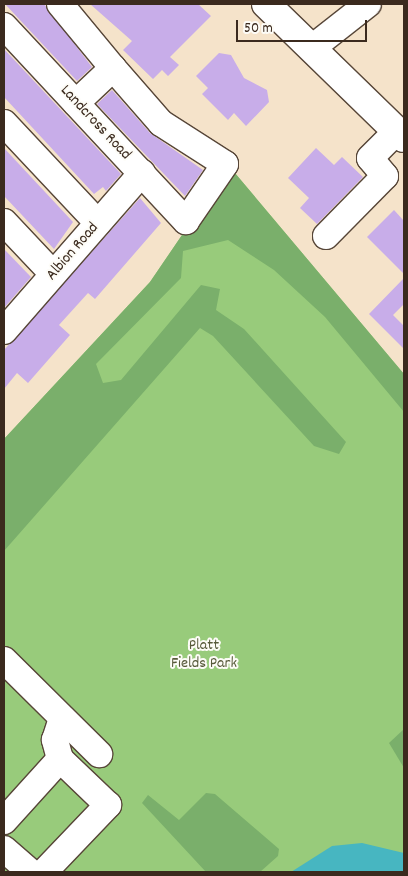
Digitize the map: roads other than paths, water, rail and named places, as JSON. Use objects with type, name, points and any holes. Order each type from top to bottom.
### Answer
[{"type":"highway","points":[[266,4],[401,135]]},
{"type":"street","points":[[60,4],[113,68],[76,103]]},
{"type":"street","points":[[312,48],[368,4]]},
{"type":"street","name":"Landcross Road","points":[[4,26],[186,221],[225,164],[161,123],[113,68]]},
{"type":"street","points":[[4,123],[98,222]]},
{"type":"street","points":[[326,236],[385,176],[370,158],[401,135]]},
{"type":"street","name":"Albion Road","points":[[4,331],[142,172]]},
{"type":"street","points":[[7,230],[53,274]]},
{"type":"street","points":[[4,660],[99,754]]},
{"type":"street","points":[[44,872],[108,805],[60,759],[54,740],[62,718]]},
{"type":"street","points":[[4,820],[60,759]]},
{"type":"street","points":[[4,849],[30,872]]},
{"type":"water","points":[[362,843],[404,853],[404,872],[291,872],[332,846]]},
{"type":"park label","name":"Platt Fields Park","points":[[204,655]]}]
